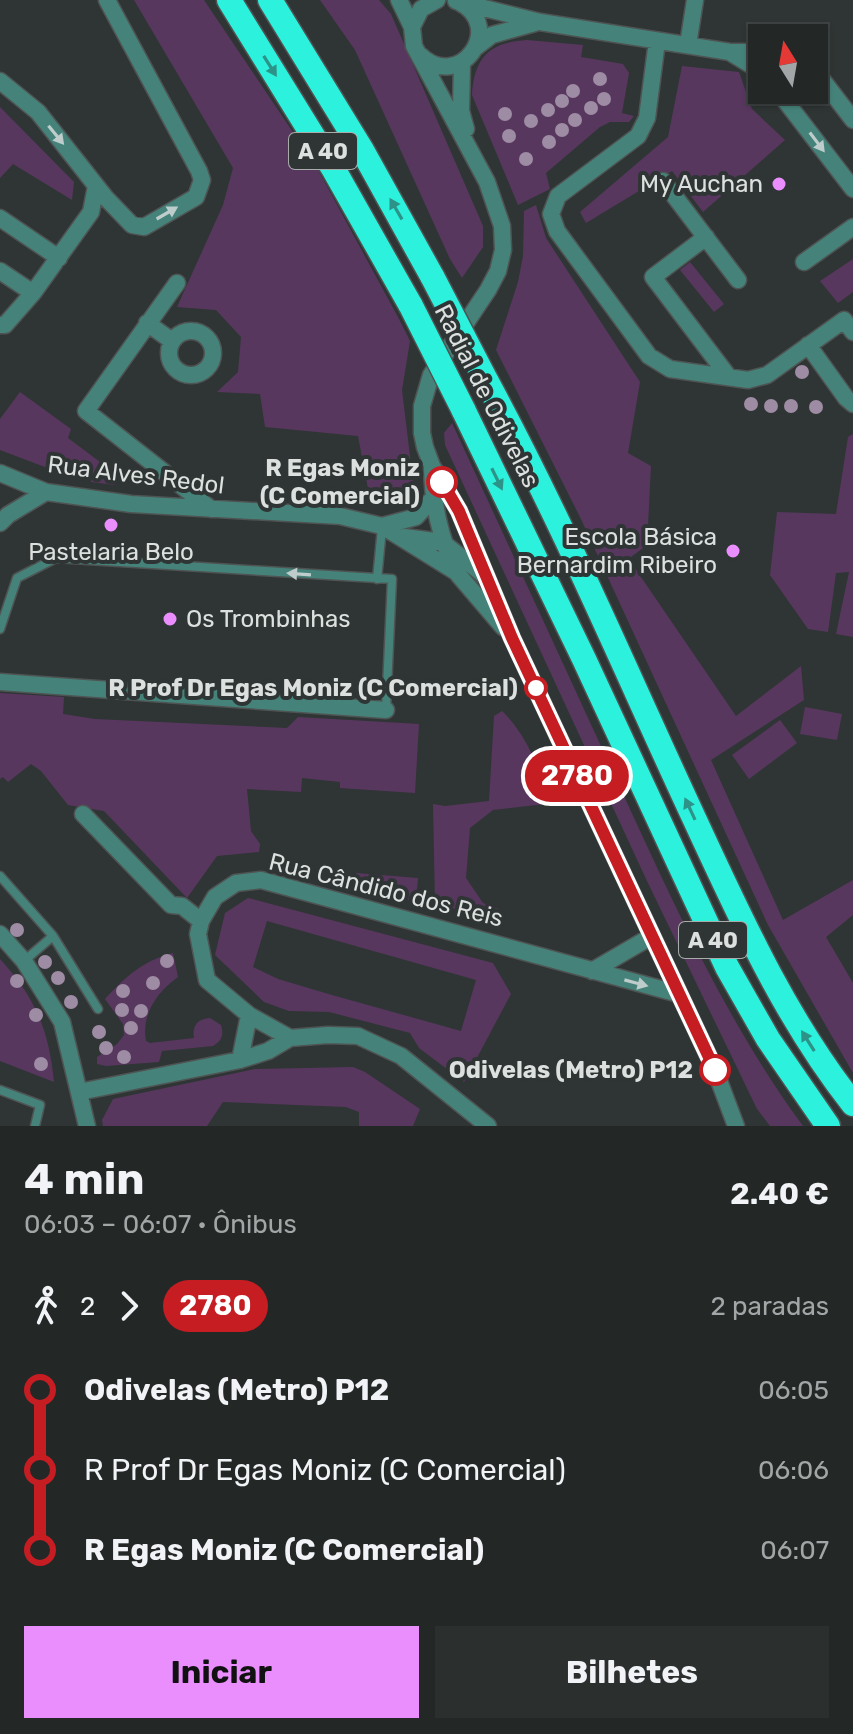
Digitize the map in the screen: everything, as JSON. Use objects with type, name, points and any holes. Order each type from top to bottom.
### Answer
[{"type":"highway","name":"Radial de Odivelas","points":[[229,0],[334,170],[411,306],[584,659],[727,967],[768,1039],[828,1126]]},
{"type":"highway","name":"Radial de Odivelas","points":[[270,0],[362,150],[433,278],[545,497],[747,930],[801,1030],[853,1104]]},
{"type":"street","points":[[0,81],[38,112],[104,196],[132,225],[144,227],[196,197],[202,180],[107,0]]},
{"type":"street","points":[[399,0],[412,27]]},
{"type":"street","points":[[437,0],[421,9],[411,36],[487,182],[502,226],[503,250],[498,271],[488,290],[431,375],[422,406],[422,433],[432,466],[459,511],[512,638],[721,1082],[736,1126]]},
{"type":"street","points":[[454,0],[492,4],[540,22],[730,52],[748,52]]},
{"type":"street","points":[[454,0],[472,12],[477,20],[479,29],[475,48]]},
{"type":"street","points":[[688,45],[695,0]]},
{"type":"street","points":[[419,54],[434,65],[453,66],[462,62],[492,35],[540,22]]},
{"type":"street","points":[[657,41],[647,118],[638,136],[558,196],[551,214],[557,231],[649,356],[670,369],[758,379],[844,320],[853,332]]},
{"type":"street","points":[[730,52],[748,63]]},
{"type":"street","points":[[462,62],[461,111],[473,154]]},
{"type":"street","points":[[828,87],[853,120]]},
{"type":"street","points":[[789,104],[853,189]]},
{"type":"street","points":[[663,181],[738,280]]},
{"type":"street","points":[[0,325],[5,325],[33,293],[104,196]]},
{"type":"street","points":[[0,218],[59,258]]},
{"type":"street","points":[[804,262],[853,227]]},
{"type":"street","points":[[706,237],[653,277],[728,376]]},
{"type":"street","points":[[0,271],[33,293]]},
{"type":"street","points":[[177,283],[86,411],[211,509]]},
{"type":"street","points":[[147,323],[172,341]]},
{"type":"street","points":[[808,345],[853,404]]},
{"type":"street","points":[[432,466],[433,498],[442,542],[456,572]]},
{"type":"street","name":"Rua Alves Redol","points":[[0,473],[46,492],[131,504],[340,516],[382,526],[456,572],[512,638]]},
{"type":"street","points":[[0,523],[46,492]]},
{"type":"street","points":[[382,526],[416,517],[433,498]]},
{"type":"street","points":[[442,542],[454,531],[459,511]]},
{"type":"street","points":[[403,537],[442,542],[489,580]]},
{"type":"street","points":[[0,682],[386,710]]},
{"type":"street","points":[[83,814],[171,905],[182,906],[201,921],[198,934],[207,980],[249,1015],[290,1038]]},
{"type":"street","name":"Rua Cândido dos Reis","points":[[201,921],[215,897],[236,883],[261,880],[679,994]]},
{"type":"street","points":[[0,934],[24,961],[62,1022],[87,1126]]},
{"type":"street","points":[[592,971],[652,936]]},
{"type":"street","points":[[240,1060],[249,1015]]},
{"type":"street","points":[[79,1092],[240,1060],[268,1051],[290,1038],[358,1036],[401,1056],[488,1126]]},
{"type":"lane","points":[[377,579],[382,526]]},
{"type":"lane","points":[[0,629],[17,578],[56,558],[392,579],[386,710]]},
{"type":"lane","points":[[0,876],[53,936],[98,1009]]},
{"type":"lane","points":[[24,961],[53,936]]},
{"type":"lane","points":[[0,1090],[40,1105],[35,1126]]},
{"type":"shaded area","points":[[134,0],[204,0],[317,168],[399,319],[410,341],[402,390],[413,481],[411,493],[400,505],[371,504],[358,436],[265,427],[260,394],[217,392],[238,372],[241,337],[216,310],[177,307],[223,205],[233,168]]},
{"type":"shaded area","points":[[320,0],[379,0],[391,14],[483,226],[483,247],[462,278],[450,259],[355,50]]},
{"type":"shaded area","points":[[527,40],[583,45],[581,57],[623,64],[629,73],[622,113],[634,116],[629,122],[610,122],[600,127],[546,173],[550,189],[518,205],[472,95],[476,71],[486,54],[503,44]]},
{"type":"shaded area","points":[[682,66],[739,72],[748,104],[785,140],[703,212],[672,171],[586,223],[580,212],[668,137]]},
{"type":"shaded area","points":[[0,107],[74,182],[72,200],[13,164],[0,178]]},
{"type":"shaded area","points":[[536,205],[546,238],[640,382],[628,453],[651,466],[647,545],[630,561],[736,716],[801,666],[804,700],[711,760],[783,920],[853,880],[853,915],[826,937],[853,983],[853,1073],[768,925],[581,519],[496,350],[518,282],[523,256],[524,211]]},
{"type":"shaded area","points":[[853,259],[853,292],[838,303],[820,281]]},
{"type":"shaded area","points":[[690,262],[724,304],[714,312],[680,270]]},
{"type":"shaded area","points":[[20,392],[71,429],[68,438],[112,471],[115,485],[91,482],[92,477],[75,474],[74,478],[0,450],[0,419]]},
{"type":"shaded area","points":[[452,423],[679,915],[724,1002],[803,1126],[770,1126],[757,1109],[647,881],[445,445],[444,433]]},
{"type":"shaded area","points":[[853,434],[853,637],[836,634],[849,572],[836,573],[828,632],[808,629],[770,575],[777,512],[836,514],[848,437]]},
{"type":"shaded area","points":[[0,693],[64,697],[63,714],[95,719],[287,728],[298,717],[419,724],[415,793],[340,788],[340,782],[302,778],[301,792],[247,789],[251,831],[260,844],[259,852],[217,856],[187,898],[104,811],[68,805],[41,771],[31,764],[8,782],[3,777],[0,779]]},
{"type":"shaded area","points":[[805,707],[842,714],[837,740],[800,734]]},
{"type":"shaded area","points":[[502,711],[519,731],[532,754],[541,779],[545,804],[493,810],[470,828],[466,878],[483,903],[501,910],[498,920],[435,904],[433,804],[445,806],[489,801],[494,716]]},
{"type":"shaded area","points":[[780,720],[797,743],[749,779],[732,755]]},
{"type":"shaded area","points":[[356,873],[418,878],[416,902],[353,885]]},
{"type":"shaded area","points":[[248,898],[493,963],[511,994],[464,1082],[419,1048],[410,1033],[329,1012],[289,1011],[264,1002],[215,955],[225,913]],"holes":[[[267,921],[476,980],[461,1031],[278,979],[253,967]]]},
{"type":"shaded area","points":[[173,953],[178,977],[153,1004],[146,1022],[146,1041],[194,1038],[196,1024],[210,1018],[221,1025],[220,1040],[213,1046],[162,1051],[159,1062],[97,1064],[97,1057],[117,1044],[124,1035],[123,1024],[105,999],[136,970]]},
{"type":"shaded area","points":[[0,959],[22,987],[38,1015],[48,1046],[54,1082],[0,1061]]},
{"type":"shaded area","points":[[353,1067],[420,1109],[413,1126],[359,1126],[359,1112],[346,1107],[223,1102],[207,1126],[103,1126],[102,1120],[113,1099],[255,1069]]},
{"type":"bus line","name":"2780","points":[[442,482],[459,511],[512,638],[715,1070]]},
{"type":"place","name":"My Auchan","points":[[779,184]]},
{"type":"place","name":"R Egas Moniz (C Comercial)","points":[[442,482]]},
{"type":"place","name":"Pastelaria Belo","points":[[111,525]]},
{"type":"place","name":"Escola Básica Bernardim Ribeiro","points":[[733,551]]},
{"type":"place","name":"Os Trombinhas","points":[[170,619]]},
{"type":"place","name":"R Prof Dr Egas Moniz (C Comercial)","points":[[536,688]]},
{"type":"place","name":"Odivelas (Metro) P12","points":[[715,1070]]}]
